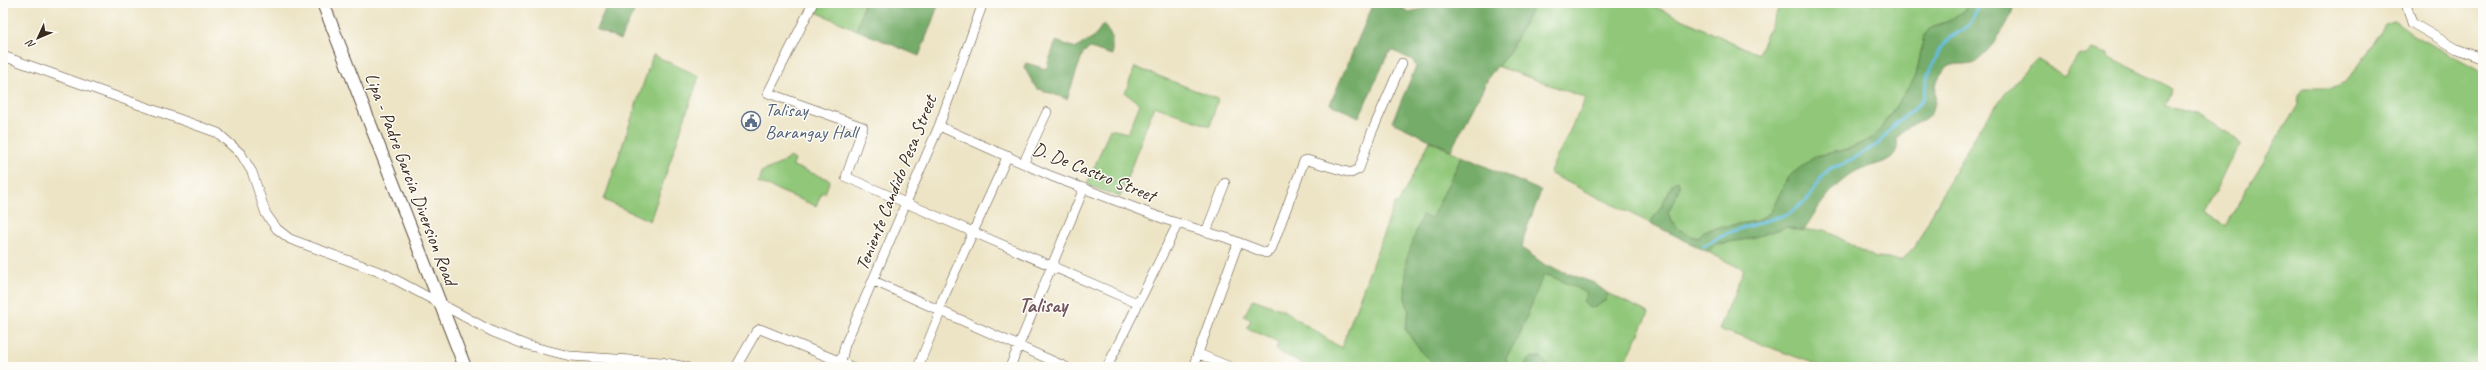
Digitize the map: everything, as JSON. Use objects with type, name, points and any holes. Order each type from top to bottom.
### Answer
[{"type":"main road","name":"Lipa - Padre Garcia Diversion Road","points":[[323,3],[465,367]]},
{"type":"street","points":[[813,3],[768,93],[862,126],[863,131],[846,177],[1137,303]]},
{"type":"street","name":"Teniente Candido Pesa Street","points":[[840,362],[852,329],[874,281],[939,126],[983,3]]},
{"type":"street","points":[[2406,3],[2412,22],[2458,49],[2483,59]]},
{"type":"street","points":[[3,56],[218,133],[234,146],[246,162],[256,182],[266,214],[283,235],[298,243],[385,274],[439,301],[493,332],[526,345],[570,356],[660,362],[686,367]]},
{"type":"street","name":"D. De Castro Street","points":[[939,126],[1084,188],[1263,253],[1271,250],[1304,161],[1307,160],[1351,173],[1357,172],[1402,63]]},
{"type":"street","points":[[1024,162],[1047,112]]},
{"type":"street","points":[[918,367],[940,309],[940,302],[974,232],[1008,155]]},
{"type":"street","points":[[1206,232],[1225,183]]},
{"type":"street","points":[[1010,367],[1084,188]]},
{"type":"street","points":[[1107,367],[1137,303],[1178,223]]},
{"type":"street","points":[[1193,367],[1199,354],[1238,243]]},
{"type":"street","points":[[874,281],[940,309],[1066,367]]},
{"type":"street","points":[[736,367],[756,332],[760,329],[852,367]]},
{"type":"street","points":[[1199,354],[1230,367]]},
{"type":"green space","points":[[608,3],[638,3],[620,40],[596,29]]},
{"type":"green space","points":[[818,3],[864,3],[857,30],[814,11]]},
{"type":"green space","points":[[864,3],[939,3],[919,56],[857,30]]},
{"type":"green space","points":[[1374,3],[1398,3],[1398,6],[1409,12],[1451,3],[1535,3],[1507,55],[1490,75],[1451,150],[1392,122],[1416,67],[1413,60],[1393,51],[1388,54],[1359,117],[1330,104]]},
{"type":"green space","points":[[1535,3],[1647,3],[1758,54],[1781,3],[1970,3],[1967,8],[1949,21],[1931,27],[1924,36],[1916,76],[1881,128],[1870,139],[1849,149],[1816,156],[1788,177],[1771,212],[1757,221],[1715,228],[1699,238],[1688,235],[1679,230],[1672,222],[1668,213],[1680,186],[1673,183],[1661,207],[1650,223],[1549,173],[1586,98],[1497,66],[1507,55]]},
{"type":"green space","points":[[1970,3],[2013,3],[2013,9],[2000,35],[1980,58],[1974,62],[1957,64],[1949,66],[1945,69],[1938,78],[1933,109],[1927,118],[1909,126],[1904,130],[1897,139],[1895,154],[1884,162],[1856,171],[1841,182],[1831,192],[1811,218],[1804,231],[1787,227],[1748,239],[1716,244],[1708,252],[1650,223],[1661,207],[1673,183],[1678,181],[1680,186],[1668,213],[1672,222],[1679,229],[1694,237],[1699,238],[1703,231],[1757,221],[1771,212],[1788,177],[1816,156],[1849,149],[1870,139],[1881,128],[1916,76],[1924,36],[1931,27],[1949,21],[1967,8]]},
{"type":"green space","points":[[2394,21],[2413,35],[2483,73],[2483,367],[1824,367],[1719,329],[1744,270],[1708,252],[1716,244],[1748,239],[1787,227],[1804,231],[1825,230],[1876,258],[1902,260],[1915,247],[1954,172],[1983,124],[1999,101],[2037,59],[2064,76],[2079,54],[2086,55],[2093,49],[2108,54],[2108,57],[2172,88],[2165,106],[2195,114],[2239,140],[2242,144],[2226,168],[2204,211],[2226,226],[2245,191],[2298,105],[2299,96],[2304,88],[2332,88],[2345,82],[2368,53],[2385,24]]},
{"type":"green space","points":[[1103,24],[1112,37],[1112,55],[1090,48],[1083,53],[1067,99],[1036,88],[1024,67],[1026,63],[1046,69],[1056,41],[1076,48],[1095,36]]},
{"type":"green space","points":[[653,55],[699,76],[650,221],[604,200]]},
{"type":"green space","points":[[1135,67],[1218,99],[1210,126],[1154,106],[1120,197],[1087,185],[1110,129],[1128,133],[1140,104],[1125,93]]},
{"type":"green space","points":[[1430,141],[1462,156],[1431,220],[1422,215],[1405,297],[1409,312],[1405,329],[1419,349],[1437,367],[1309,367],[1276,350],[1278,342],[1247,328],[1251,320],[1244,316],[1253,299],[1283,310],[1341,348],[1395,203],[1398,204]]},
{"type":"green space","points":[[1462,156],[1541,191],[1524,236],[1522,248],[1545,265],[1594,283],[1607,293],[1606,300],[1596,307],[1589,308],[1583,302],[1587,293],[1548,275],[1543,276],[1519,336],[1506,358],[1508,367],[1437,367],[1419,349],[1405,329],[1409,312],[1405,297],[1406,261],[1422,215],[1431,219]]},
{"type":"green space","points":[[790,157],[795,160],[793,166],[830,180],[825,193],[822,192],[816,206],[758,182],[761,172],[782,163]]},
{"type":"green space","points":[[1548,275],[1606,300],[1607,293],[1649,313],[1623,367],[1548,367],[1541,357],[1531,358],[1523,367],[1508,367],[1506,358],[1519,336],[1542,276]]},
{"type":"green space","points":[[1541,357],[1548,367],[1523,367],[1531,358]]},
{"type":"green space","points":[[610,364],[647,366],[590,367],[591,365]]},
{"type":"waterway","points":[[1703,246],[1730,232],[1788,214],[1806,201],[1823,175],[1831,168],[1844,164],[1878,144],[1896,123],[1914,109],[1923,98],[1928,75],[1940,49],[1949,39],[1969,25],[1981,3]]},
{"type":"place","name":"Talisay Barangay Hall","points":[[751,121]]},
{"type":"district","name":"Talisay","points":[[1043,305]]}]
